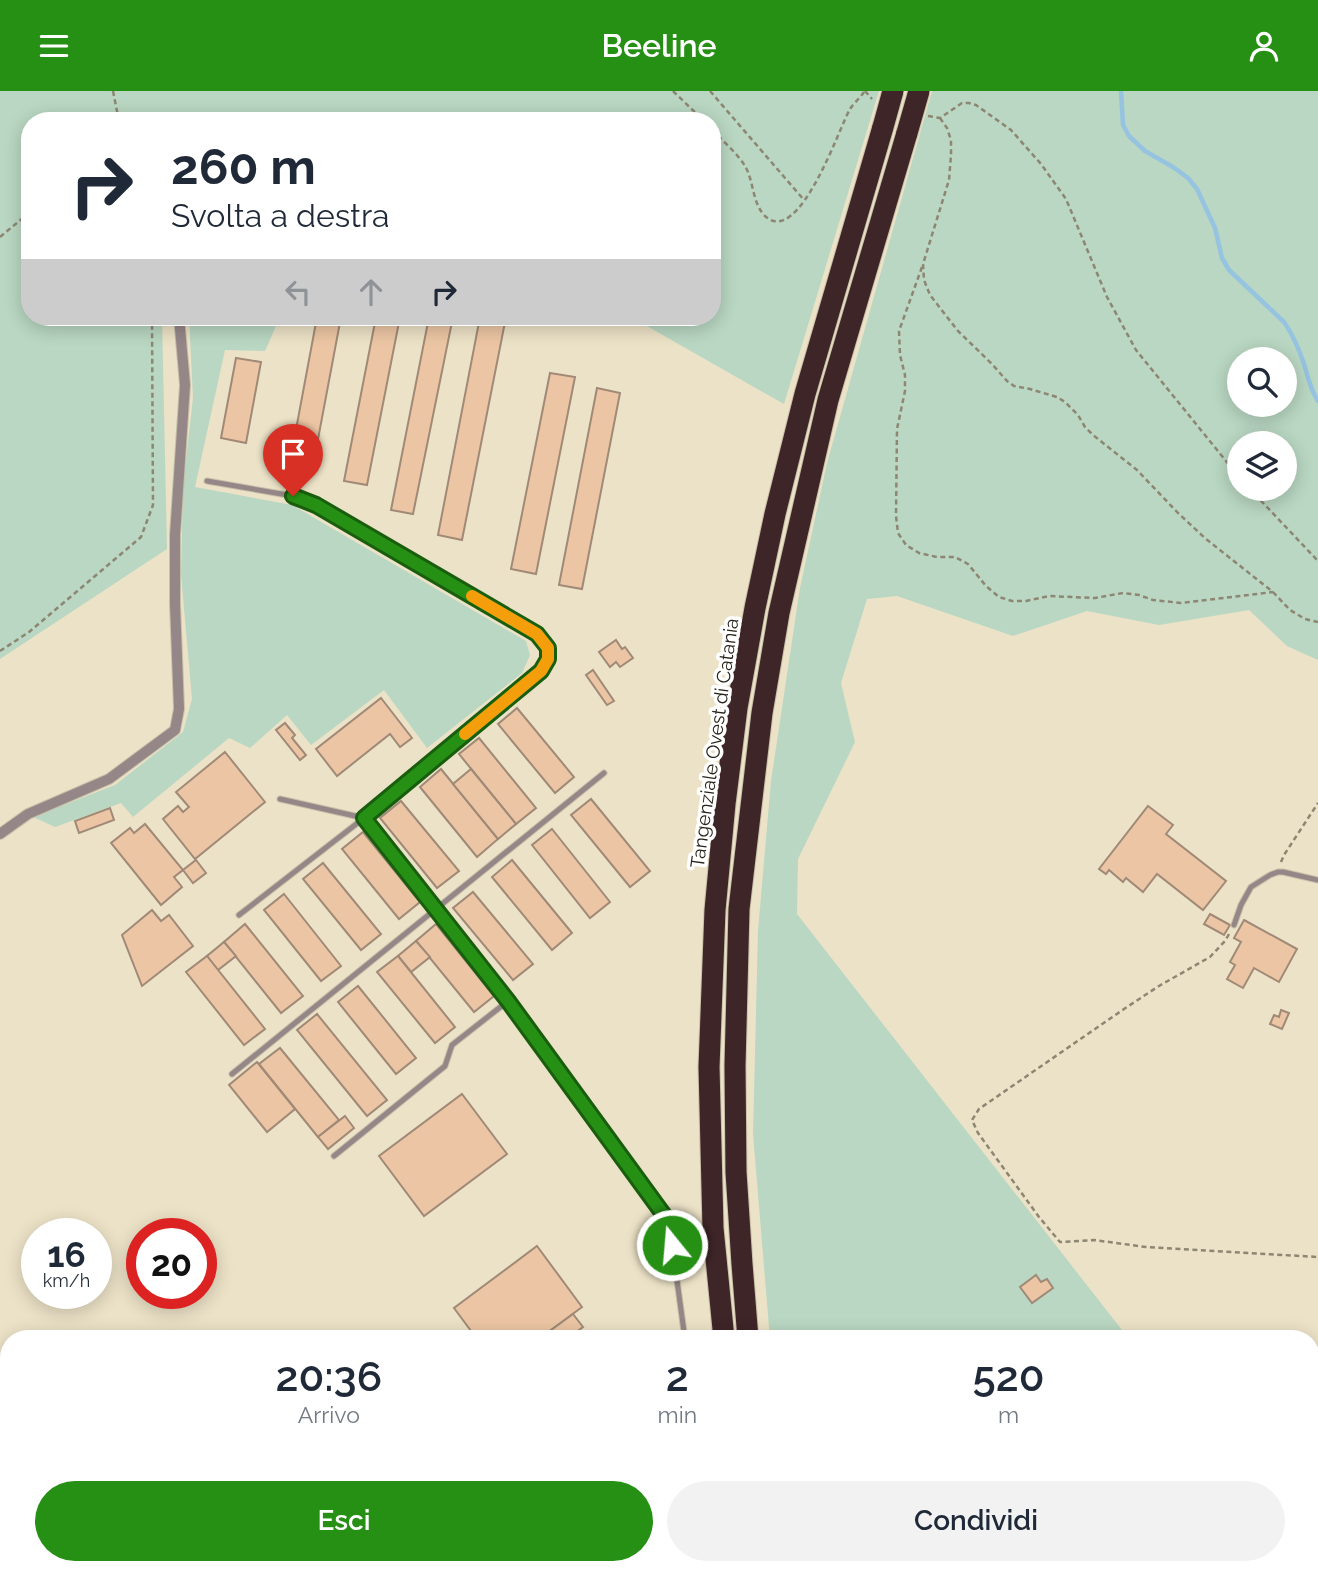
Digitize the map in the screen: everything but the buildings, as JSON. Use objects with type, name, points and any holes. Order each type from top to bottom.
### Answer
[{"type":"highway","points":[[747,1330],[738,1196],[735,1066],[739,909],[762,713],[779,613],[828,400],[919,91]]},
{"type":"highway","name":"Tangenziale Ovest di Catania","points":[[723,1330],[713,1228],[709,1067],[715,909],[737,708],[772,527],[805,394],[883,127],[884,96]]},
{"type":"highway","points":[[738,1196],[753,1273],[759,1330]]},
{"type":"street","points":[[0,834],[28,814],[110,779],[175,730],[178,709],[175,535],[185,385],[180,326]]},
{"type":"lane","points":[[207,481],[293,496],[316,505],[537,634],[548,648],[548,659],[541,671],[364,818],[239,915]]},
{"type":"lane","points":[[232,1073],[604,773]]},
{"type":"lane","points":[[280,799],[364,818],[508,1001],[669,1222],[684,1330]]},
{"type":"lane","points":[[1234,925],[1251,887],[1278,872],[1318,880]]},
{"type":"lane","points":[[334,1156],[445,1066],[452,1045],[508,1001]]},
{"type":"path","points":[[113,91],[117,112]]},
{"type":"path","points":[[673,91],[695,112]]},
{"type":"path","points":[[710,91],[805,201]]},
{"type":"path","points":[[721,140],[745,165],[753,183],[756,203],[766,217],[776,221],[788,219],[816,184],[850,109],[865,91],[884,96]]},
{"type":"path","points":[[940,118],[962,103],[976,105],[1011,130],[1041,164],[1066,199],[1107,297],[1136,350],[1227,462]]},
{"type":"path","points":[[922,114],[940,118],[951,140],[949,180],[899,331],[905,391],[897,429],[896,516],[898,533],[906,545],[919,553],[955,557],[968,564],[999,597],[1012,601],[1049,596],[1095,598],[1123,593],[1181,603],[1273,592]]},
{"type":"path","points":[[0,237],[21,220]]},
{"type":"path","points":[[923,264],[924,280],[930,295],[958,331],[1007,381],[1014,386],[1057,397],[1065,402],[1093,435],[1137,470],[1206,539],[1273,592],[1290,610],[1305,619],[1318,622]]},
{"type":"path","points":[[0,650],[29,632],[141,537],[153,505],[152,326]]},
{"type":"path","points":[[1261,501],[1318,561]]},
{"type":"path","points":[[1278,872],[1284,855],[1318,803]]},
{"type":"path","points":[[1234,925],[1225,941],[1210,957],[1096,1027],[979,1109],[972,1120],[978,1133],[1060,1242],[1094,1240],[1146,1247],[1318,1257]]},
{"type":"green space","points":[[0,91],[879,91],[784,404],[647,326],[721,326],[721,112],[21,112],[21,326],[162,326],[167,549],[0,659]]},
{"type":"green space","points":[[932,91],[1318,91],[1318,660],[1287,646],[1249,610],[1159,625],[1087,611],[1013,636],[897,596],[867,599],[841,683],[855,742],[798,859],[797,914],[1122,1330],[769,1330],[753,1134],[758,931],[771,781],[800,588],[827,463]]},
{"type":"green space","points":[[189,326],[276,326],[265,351],[225,350],[195,487],[292,505],[526,641],[530,655],[522,673],[427,748],[384,690],[311,745],[287,715],[250,748],[229,738],[133,817],[121,803],[55,827],[33,817],[115,785],[183,732],[192,699],[181,574],[183,486],[193,398]]},
{"type":"waterway","points":[[1121,91],[1123,125],[1129,136],[1145,151],[1188,178],[1197,189],[1215,228],[1222,258],[1229,270],[1284,322],[1298,348],[1318,401]]},
{"type":"slow traffic","points":[[465,734],[541,671],[548,659],[548,648],[537,634],[472,596]]},
{"type":"route","points":[[293,496],[316,505],[537,634],[548,648],[548,659],[541,671],[364,818],[508,1001],[669,1222],[672,1245]]}]
